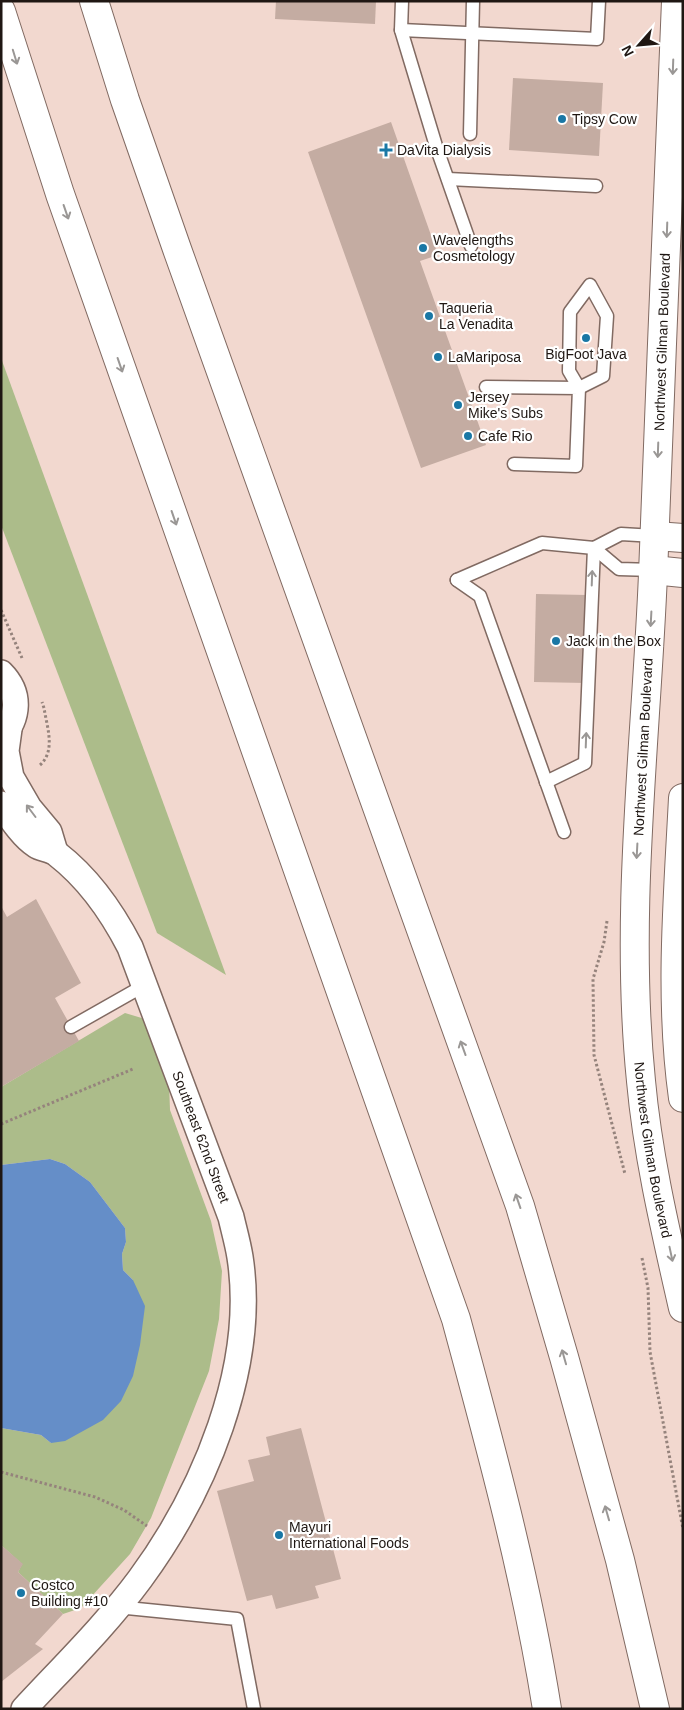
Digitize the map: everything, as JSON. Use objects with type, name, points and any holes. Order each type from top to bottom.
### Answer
[{"type":"main road","points":[[94,1],[125,100],[177,249],[520,1206],[620,1560],[655,1709]]},
{"type":"main road","name":"Northwest Gilman Boulevard","points":[[676,1],[655,536],[636,876],[636,1016],[640,1081],[648,1138],[656,1187],[683,1308]]},
{"type":"main road","points":[[1,10],[60,194],[456,1319],[500,1481],[540,1661],[547,1709]]},
{"type":"main road","points":[[655,536],[683,538]]},
{"type":"main road","points":[[653,570],[683,573]]},
{"type":"main road","points":[[682,1088],[675,1002],[683,798]]},
{"type":"main road","points":[[620,1560],[644,1709]]},
{"type":"street","name":"Southeast 62nd Street","points":[[2,673],[15,695],[16,706],[14,718],[5,733],[11,777],[25,802],[49,832],[55,852]]},
{"type":"street","name":"Southeast 62nd Street","points":[[1,804],[11,819],[36,845],[55,852],[84,880],[113,918],[130,947],[224,1198],[236,1236],[240,1258],[242,1307],[238,1362],[226,1407],[212,1448],[183,1511],[141,1578],[24,1709]]},
{"type":"lane","points":[[402,1],[401,30],[471,246]]},
{"type":"lane","points":[[470,134],[473,1]]},
{"type":"lane","points":[[401,30],[597,39],[599,1]]},
{"type":"lane","points":[[448,179],[596,186]]},
{"type":"lane","points":[[486,387],[579,388],[603,376],[606,316],[590,285],[570,312],[569,371],[579,388],[576,466],[514,464]]},
{"type":"lane","points":[[564,832],[480,596],[457,580],[542,543],[594,548],[621,534],[655,536]]},
{"type":"lane","points":[[594,548],[619,569],[653,570]]},
{"type":"lane","points":[[546,782],[585,763],[594,548]]},
{"type":"lane","points":[[71,1027],[145,985]]},
{"type":"lane","points":[[117,1607],[238,1619],[254,1709]]},
{"type":"path","points":[[1,1124],[133,1069]]},
{"type":"path","points":[[1,1472],[95,1497],[124,1510],[152,1529]]},
{"type":"green space","points":[[1,358],[226,975],[157,933],[1,525]]},
{"type":"green space","points":[[125,1013],[145,1019],[169,1082],[170,1110],[211,1221],[222,1271],[219,1319],[209,1371],[151,1518],[130,1554],[81,1608],[63,1614],[18,1572],[22,1564],[1,1545],[1,1428],[41,1435],[51,1443],[133,1280],[123,1270],[122,1254],[126,1242],[125,1228],[90,1182],[65,1164],[50,1159],[1,1165],[1,1087]]},
{"type":"water","points":[[50,1159],[65,1164],[90,1182],[125,1228],[126,1242],[122,1254],[123,1270],[133,1280],[145,1306],[140,1345],[133,1376],[121,1401],[103,1420],[65,1441],[51,1443],[41,1435],[1,1428],[1,1165]]},
{"type":"building","points":[[276,1],[376,1],[375,24],[275,19]]},
{"type":"building","points":[[513,78],[603,83],[599,156],[509,150]]},
{"type":"building","points":[[391,122],[438,255],[420,261],[486,445],[421,468],[308,152]]},
{"type":"building","points":[[536,594],[587,595],[586,683],[534,682]]},
{"type":"building","points":[[36,899],[81,983],[55,998],[79,1041],[1,1087],[1,906],[7,917]]},
{"type":"building","name":"Mayuri International Foods","points":[[301,1428],[341,1579],[315,1586],[319,1598],[276,1609],[272,1595],[247,1601],[217,1491],[254,1481],[248,1460],[270,1455],[266,1437]]},
{"type":"building","name":"Costco Building #10","points":[[1,1545],[23,1564],[18,1572],[63,1614],[35,1644],[43,1649],[1,1682]]},
{"type":"place","name":"Tipsy Cow","points":[[562,119]]},
{"type":"place","name":"DaVita Dialysis","points":[[386,150]]},
{"type":"place","name":"Wavelengths Cosmetology","points":[[423,248]]},
{"type":"place","name":"Taqueria La Venadita","points":[[429,316]]},
{"type":"place","name":"BigFoot Java","points":[[586,338]]},
{"type":"place","name":"LaMariposa","points":[[438,357]]},
{"type":"place","name":"Jersey Mike's Subs","points":[[458,405]]},
{"type":"place","name":"Cafe Rio","points":[[468,436]]},
{"type":"place","name":"Jack in the Box","points":[[556,641]]},
{"type":"place","name":"Mayuri International Foods","points":[[279,1535]]},
{"type":"place","name":"Costco Building #10","points":[[21,1593]]}]
